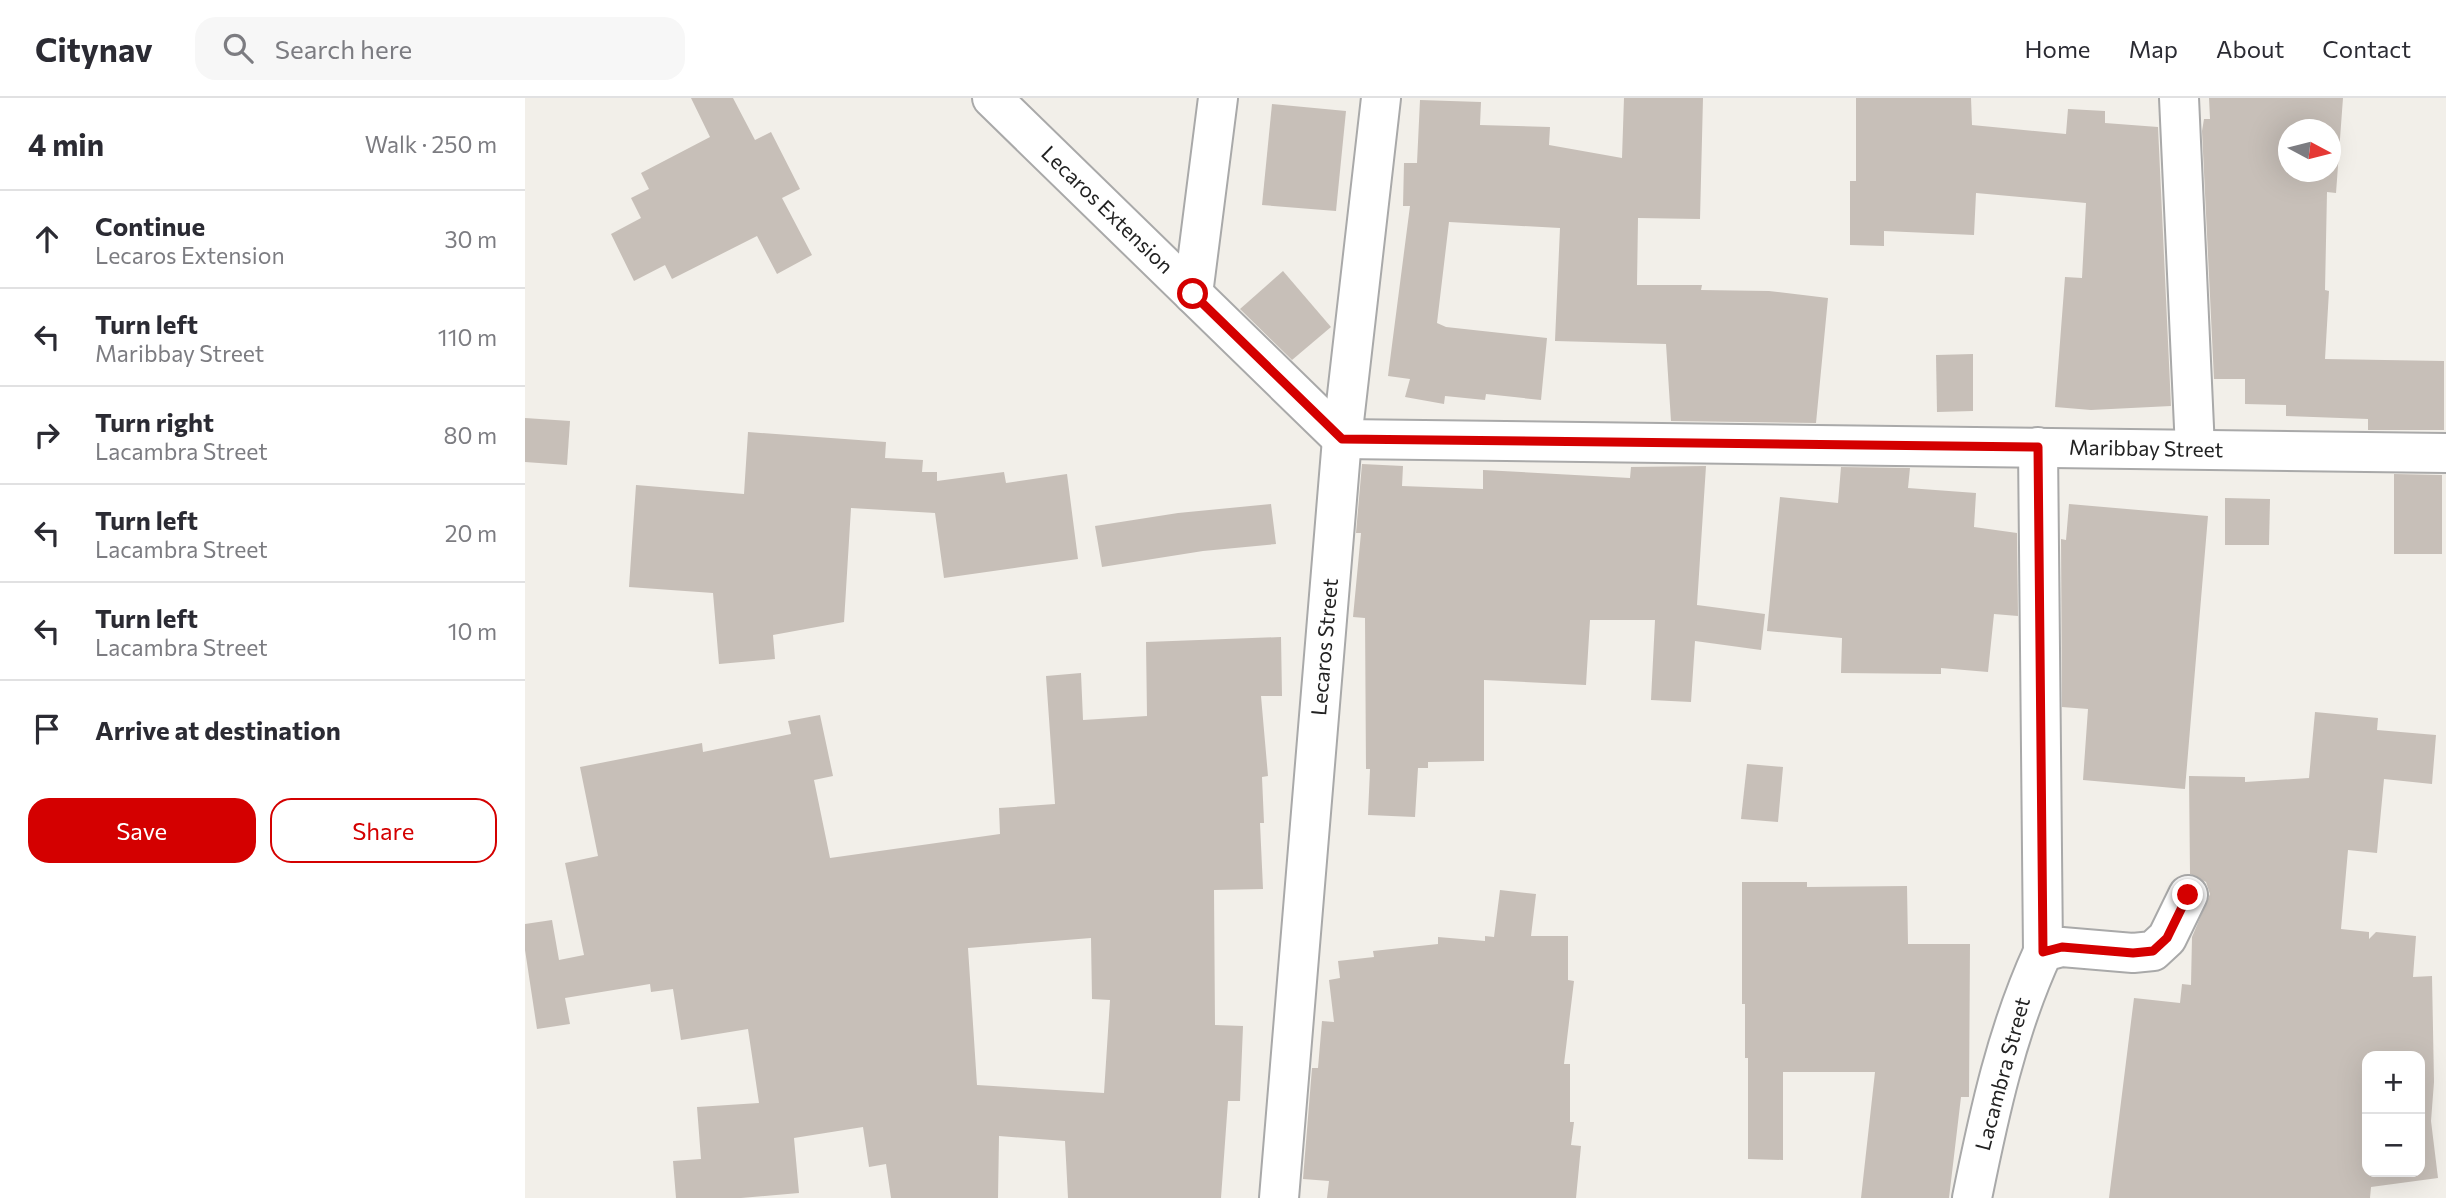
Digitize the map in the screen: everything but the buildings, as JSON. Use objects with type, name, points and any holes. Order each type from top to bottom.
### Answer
[{"type":"street","name":"Lecaros Extension","points":[[992,98],[1342,439]]},
{"type":"street","points":[[1193,294],[1218,98]]},
{"type":"street","name":"Lecaros Street","points":[[1279,1198],[1342,439],[1381,98]]},
{"type":"street","points":[[2179,98],[2195,449]]},
{"type":"street","name":"Maribbay Street","points":[[1342,439],[2446,453]]},
{"type":"street","name":"Lacambra Street","points":[[1972,1198],[2007,1044],[2022,997],[2043,952],[2038,447]]},
{"type":"street","points":[[2043,952],[2062,947],[2133,953],[2153,951],[2167,938],[2188,895]]},
{"type":"route","points":[[1193,294],[1342,439],[2038,447],[2043,952],[2062,947],[2133,953],[2153,951],[2167,938],[2188,895]]}]
